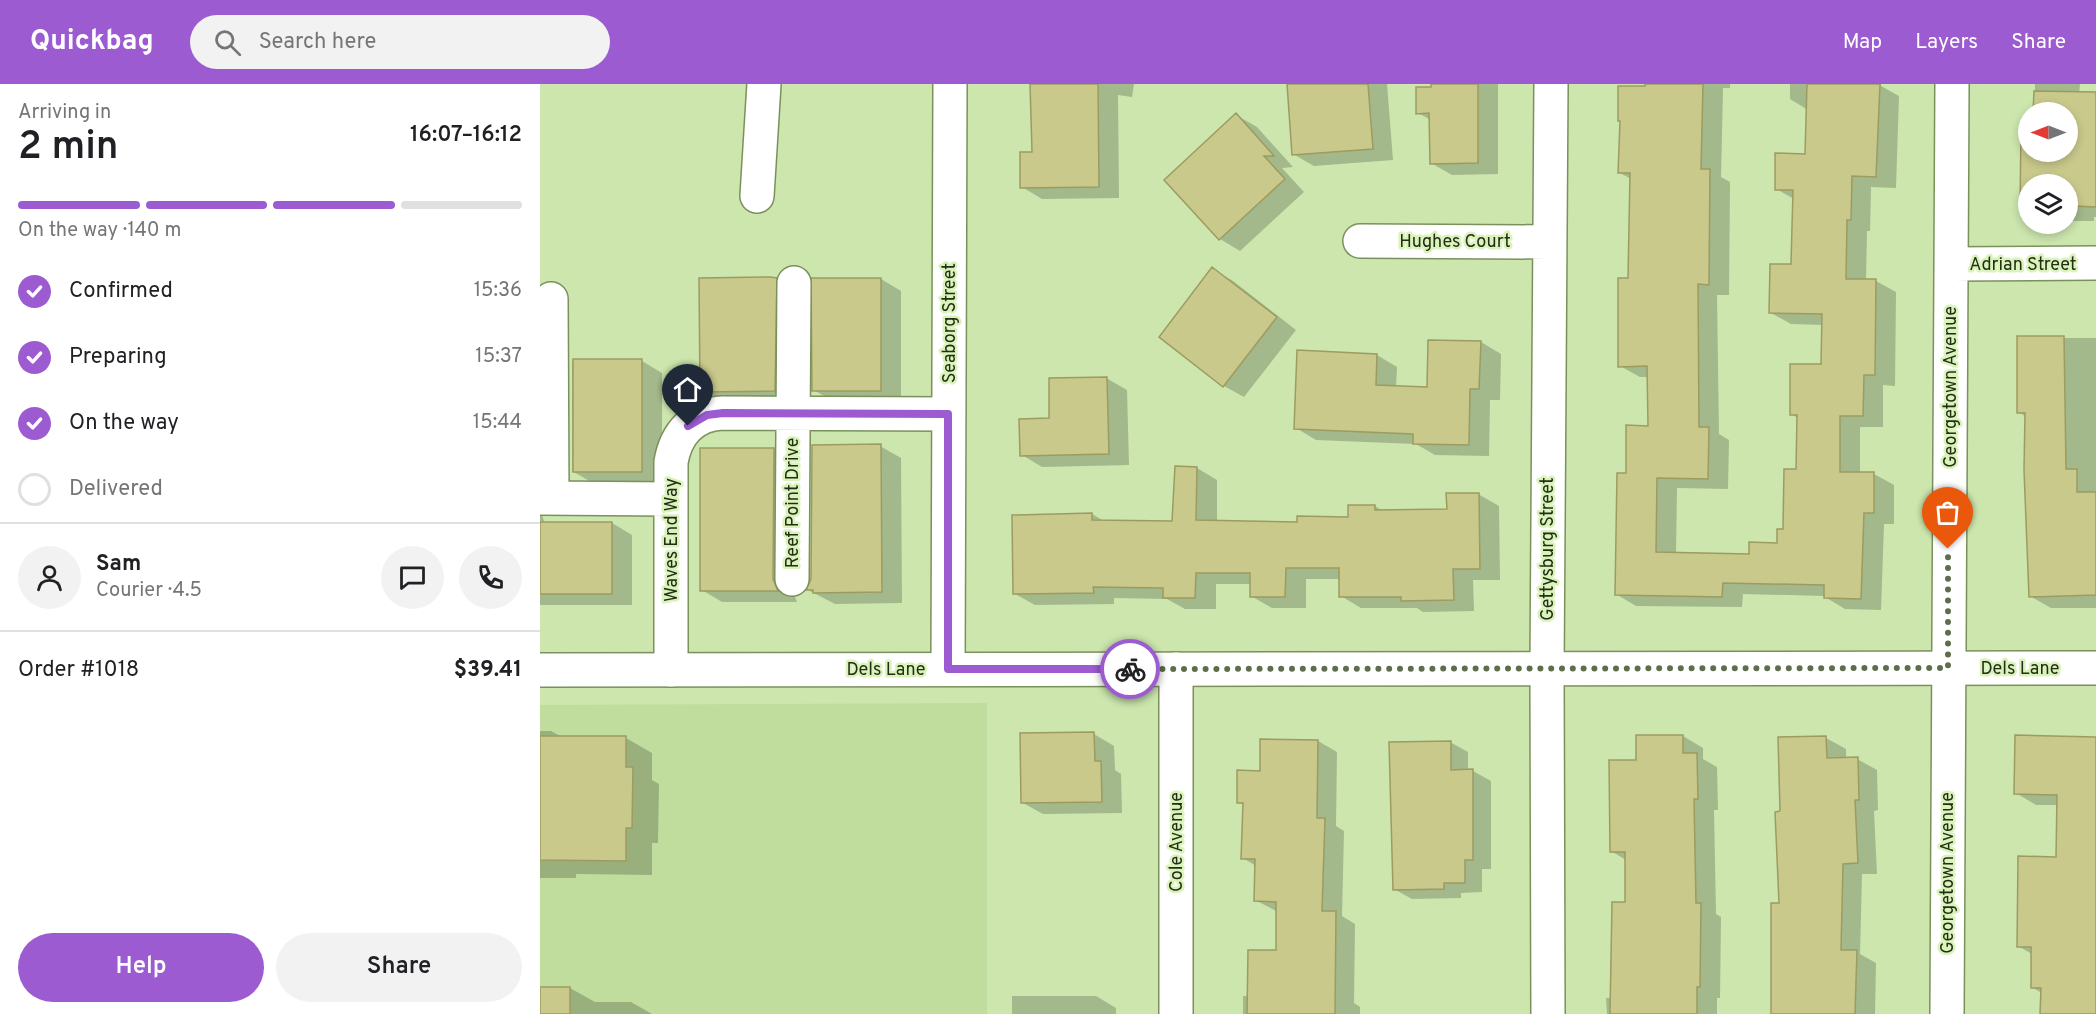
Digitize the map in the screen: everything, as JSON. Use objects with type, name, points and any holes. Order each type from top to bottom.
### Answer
[{"type":"street","points":[[757,196],[764,84]]},
{"type":"street","name":"Seaborg Street","points":[[948,669],[950,84]]},
{"type":"street","name":"Gettysburg Street","points":[[1548,1014],[1547,669],[1551,84]]},
{"type":"street","name":"Georgetown Avenue","points":[[1947,1014],[1952,84]]},
{"type":"street","name":"Hughes Court","points":[[1360,241],[1549,242]]},
{"type":"street","name":"Adrian Street","points":[[1951,264],[2096,263]]},
{"type":"street","name":"Reef Point Drive","points":[[792,579],[794,283]]},
{"type":"street","points":[[551,299],[546,498],[671,499]]},
{"type":"street","name":"Waves End Way","points":[[671,670],[673,452],[679,437],[695,421],[715,413],[948,414]]},
{"type":"street","name":"Dels Lane","points":[[540,670],[2096,668]]},
{"type":"street","name":"Cole Avenue","points":[[1176,669],[1176,1014]]},
{"type":"shaded area","points":[[987,703],[987,1014],[540,1014],[540,705]]},
{"type":"building","points":[[1030,84],[1098,84],[1099,187],[1020,188],[1020,152],[1032,152]]},
{"type":"building","points":[[1287,84],[1368,84],[1373,149],[1292,155]]},
{"type":"building","points":[[1431,84],[1478,84],[1478,163],[1430,164],[1429,113],[1416,114],[1416,87],[1431,87]]},
{"type":"building","points":[[1645,84],[1703,84],[1701,169],[1710,169],[1709,285],[1698,284],[1699,427],[1709,427],[1708,479],[1657,478],[1656,552],[1749,554],[1749,542],[1777,543],[1777,529],[1783,529],[1784,469],[1796,469],[1797,415],[1790,415],[1790,364],[1821,364],[1822,314],[1769,313],[1770,264],[1791,264],[1793,190],[1775,190],[1775,153],[1805,154],[1807,84],[1880,84],[1876,177],[1852,176],[1851,220],[1847,220],[1846,279],[1876,279],[1875,375],[1864,375],[1863,416],[1840,416],[1840,472],[1874,472],[1874,513],[1864,513],[1861,599],[1824,598],[1824,585],[1723,583],[1722,597],[1615,595],[1617,473],[1626,473],[1626,425],[1648,426],[1647,366],[1618,367],[1618,278],[1628,278],[1630,173],[1618,173],[1620,121],[1618,121],[1618,86],[1645,86]]},
{"type":"building","points":[[2034,91],[2096,92],[2096,207],[2078,206],[2078,174],[2020,174],[2021,162],[2078,162],[2078,102],[2033,102]]},
{"type":"building","points":[[1236,113],[1274,156],[1264,156],[1285,179],[1219,240],[1164,180]]},
{"type":"building","points":[[1212,267],[1277,317],[1223,387],[1159,337]]},
{"type":"building","points":[[699,278],[777,278],[775,391],[700,392]]},
{"type":"building","points":[[811,278],[881,278],[881,391],[812,391]]},
{"type":"building","points":[[2017,336],[2064,336],[2066,469],[2077,469],[2077,492],[2096,492],[2096,595],[2029,597],[2024,470],[2025,413],[2017,413]]},
{"type":"building","points":[[1428,340],[1481,341],[1479,389],[1470,389],[1469,445],[1413,444],[1413,434],[1294,429],[1297,350],[1377,354],[1376,385],[1427,387]]},
{"type":"building","points":[[573,359],[642,359],[642,472],[573,472]]},
{"type":"building","points":[[1107,377],[1109,454],[1020,456],[1019,419],[1049,418],[1049,378]]},
{"type":"building","points":[[881,444],[882,592],[813,593],[813,590],[806,590],[811,579],[812,445]]},
{"type":"building","points":[[700,448],[774,448],[773,579],[778,591],[700,591]]},
{"type":"building","points":[[1175,466],[1197,467],[1196,520],[1297,522],[1297,516],[1348,517],[1348,505],[1375,505],[1375,510],[1447,509],[1446,493],[1479,493],[1480,569],[1453,569],[1454,600],[1401,601],[1401,597],[1339,597],[1339,568],[1286,568],[1285,597],[1250,597],[1250,573],[1196,573],[1195,598],[1163,598],[1163,588],[1093,587],[1094,593],[1013,594],[1012,515],[1092,513],[1092,520],[1172,521]]},
{"type":"building","points":[[540,522],[612,522],[612,594],[540,594]]},
{"type":"building","points":[[1094,732],[1095,761],[1101,761],[1102,802],[1021,803],[1020,733]]},
{"type":"building","points":[[1636,735],[1683,735],[1683,753],[1697,753],[1698,799],[1694,799],[1696,903],[1701,903],[1700,987],[1697,987],[1697,1014],[1610,1014],[1612,902],[1625,902],[1625,852],[1610,852],[1609,760],[1636,760]]},
{"type":"building","points":[[2015,735],[2096,737],[2096,1014],[2040,1014],[2041,988],[2031,988],[2031,947],[2017,947],[2018,856],[2056,857],[2057,795],[2014,794]]},
{"type":"building","points":[[540,736],[626,736],[626,767],[633,767],[632,828],[626,828],[626,861],[540,860]]},
{"type":"building","points":[[1826,736],[1827,758],[1858,757],[1859,800],[1855,800],[1858,863],[1843,864],[1841,950],[1857,950],[1855,1014],[1771,1014],[1771,903],[1779,903],[1775,812],[1780,811],[1778,737]]},
{"type":"building","points":[[1260,739],[1318,740],[1317,818],[1325,818],[1322,911],[1336,911],[1335,1014],[1247,1014],[1248,950],[1276,950],[1276,902],[1254,901],[1255,859],[1241,859],[1243,803],[1237,803],[1237,770],[1260,771]]},
{"type":"building","points":[[1451,741],[1451,770],[1473,769],[1473,860],[1465,860],[1465,883],[1444,883],[1444,889],[1393,890],[1389,742]]},
{"type":"building","points":[[540,987],[570,987],[570,1014],[540,1014]]},
{"type":"way so far","points":[[1130,669],[1948,668],[1948,549]]},
{"type":"route","points":[[688,426],[715,413],[948,414],[948,669],[1130,669]]}]
